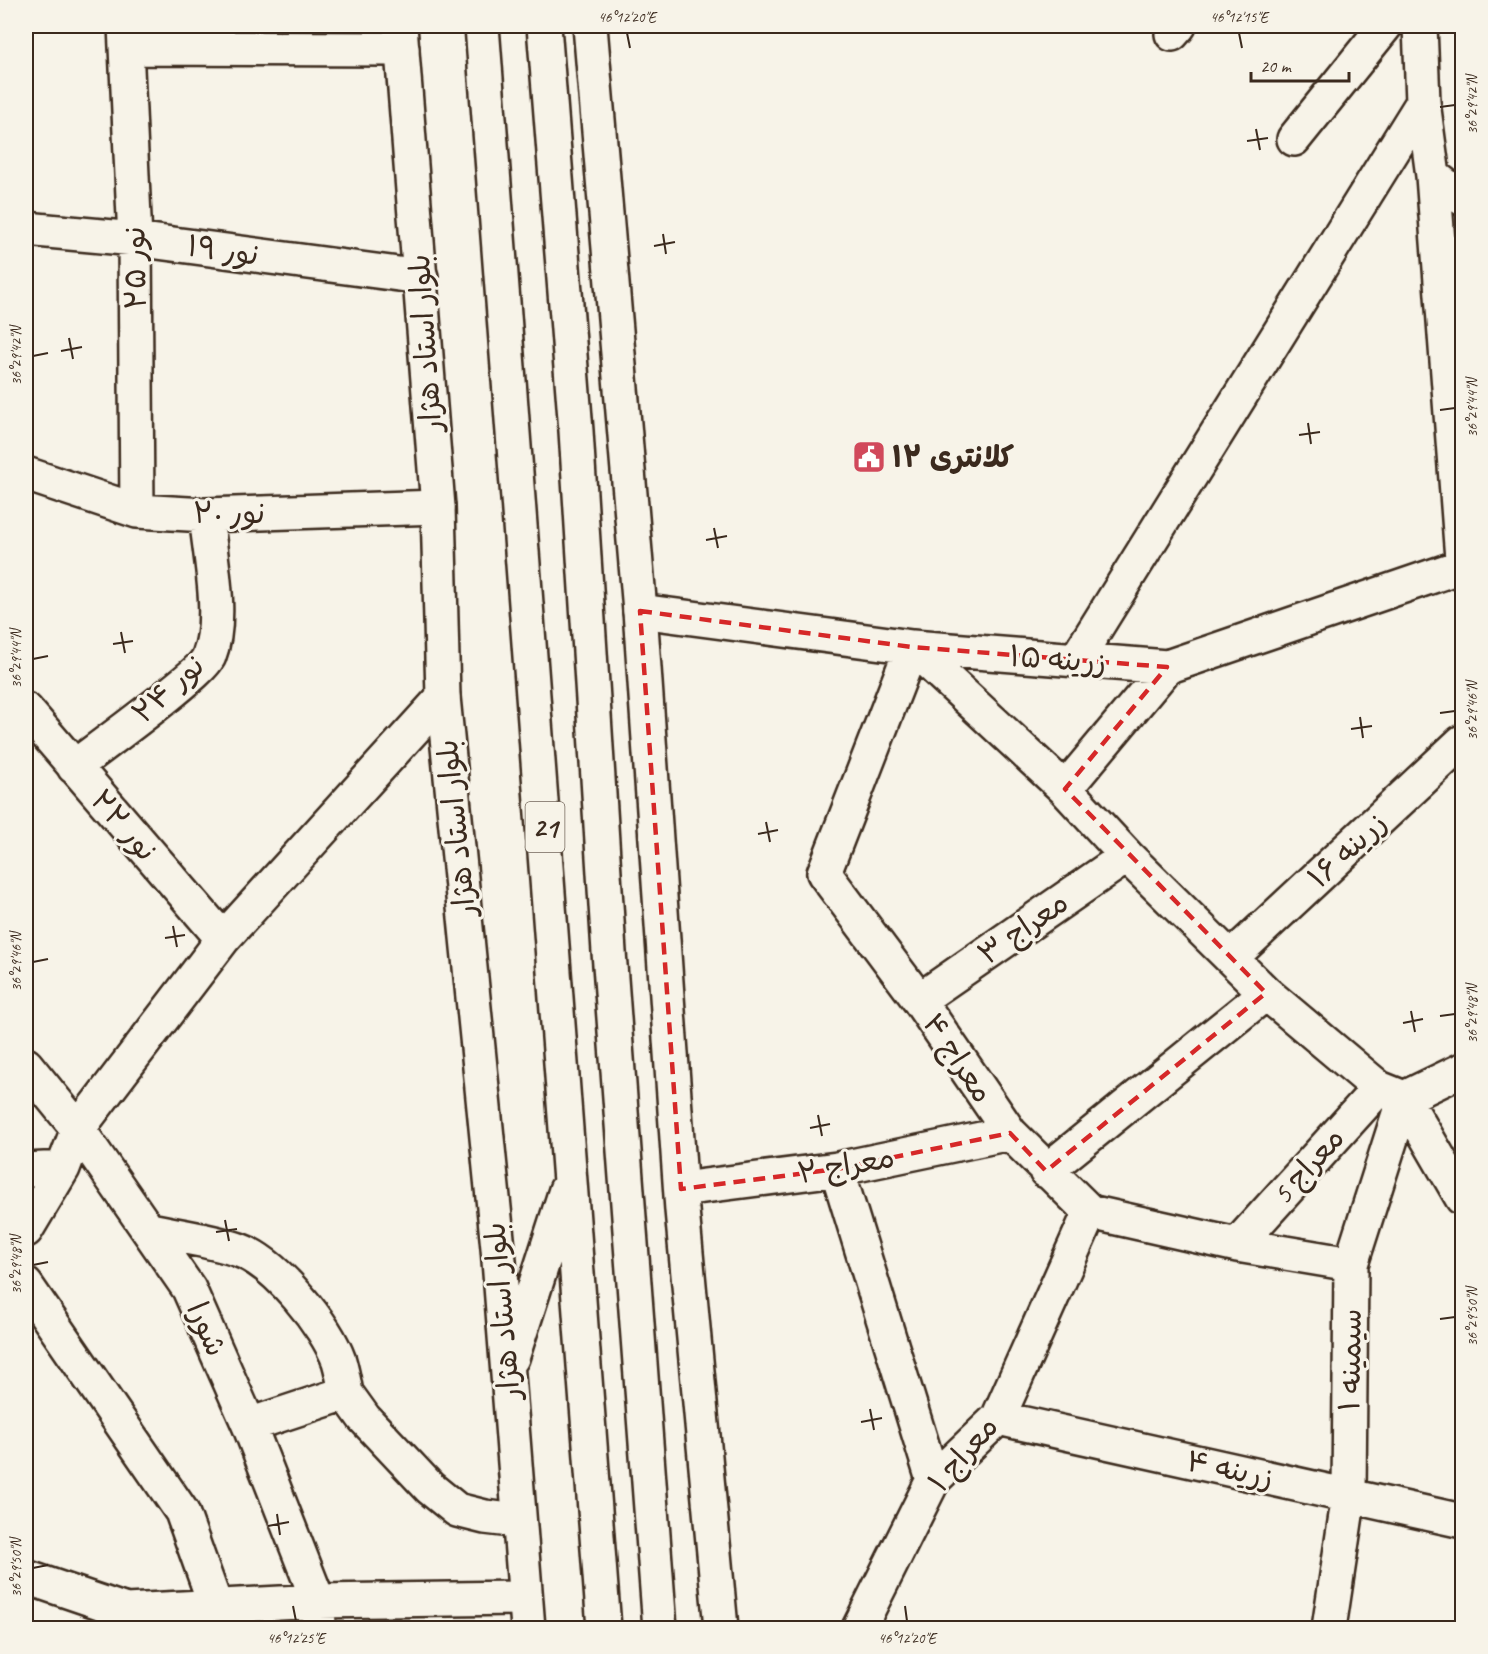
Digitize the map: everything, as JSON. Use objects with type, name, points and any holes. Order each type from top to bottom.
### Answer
[{"type":"street","name":"21","points":[[482,26],[572,1174],[604,1629]]},
{"type":"street","name":"21","points":[[544,26],[576,431],[609,952],[660,1629]]},
{"type":"street","points":[[590,26],[640,611],[681,1189],[721,1629]]},
{"type":"street","points":[[1294,139],[1385,26]]},
{"type":"street","points":[[1419,26],[1423,102],[1433,176],[1462,559]]},
{"type":"street","points":[[126,37],[401,37]]},
{"type":"street","name":"نور ۲۵","points":[[126,37],[135,239],[137,511]]},
{"type":"street","name":"بلوار استاد هژار","points":[[401,37],[438,507],[443,697],[508,1372],[526,1613]]},
{"type":"street","points":[[1076,660],[1423,102]]},
{"type":"street","points":[[1433,176],[1462,198]]},
{"type":"street","name":"نور ۱۹","points":[[26,229],[135,239],[421,277]]},
{"type":"street","name":"نور ۲۰","points":[[26,474],[137,511],[206,515],[438,507]]},
{"type":"street","name":"نور ۲۴","points":[[74,767],[191,676],[209,658],[216,623],[206,515]]},
{"type":"street","name":"زرینه ۱۵","points":[[640,611],[912,647],[1167,667],[1462,566]]},
{"type":"street","points":[[912,647],[1065,789],[1127,856],[1266,993],[1391,1093],[1462,1198]]},
{"type":"street","name":"معراج ۴","points":[[912,647],[824,873],[919,1000],[1010,1133],[1089,1212]]},
{"type":"street","points":[[1065,789],[1167,667]]},
{"type":"street","points":[[26,1230],[63,1168],[78,1129],[223,939],[443,697]]},
{"type":"street","name":"نور ۲۲","points":[[26,710],[223,939]]},
{"type":"street","name":"زرینه ۱۶","points":[[1232,957],[1462,742]]},
{"type":"street","name":"معراج ۳","points":[[919,1000],[1127,856]]},
{"type":"street","points":[[1046,1171],[1266,993]]},
{"type":"street","name":"شورا","points":[[26,1065],[78,1129],[189,1289],[249,1425],[318,1615]]},
{"type":"street","points":[[1391,1093],[1462,1070]]},
{"type":"street","name":"معراج 5","points":[[1237,1245],[1391,1093]]},
{"type":"street","name":"سیمینه ۱","points":[[1329,1629],[1349,1495],[1352,1264],[1391,1093]]},
{"type":"street","name":"معراج ۲","points":[[681,1189],[837,1169],[1010,1133]]},
{"type":"street","points":[[26,1170],[63,1168]]},
{"type":"street","points":[[837,1169],[933,1480]]},
{"type":"street","points":[[508,1372],[572,1174]]},
{"type":"street","points":[[1089,1212],[1237,1245],[1352,1264]]},
{"type":"street","name":"معراج ۱","points":[[860,1629],[933,1480],[998,1418],[1089,1212]]},
{"type":"street","points":[[149,1230],[241,1251],[270,1269],[305,1306],[325,1334],[338,1360],[346,1393],[364,1418],[430,1488],[457,1510],[485,1517],[519,1521]]},
{"type":"street","points":[[26,1285],[182,1512],[216,1607]]},
{"type":"street","points":[[249,1425],[346,1393]]},
{"type":"street","name":"زرینه ۴","points":[[998,1418],[1462,1521]]},
{"type":"street","points":[[26,1577],[127,1620],[216,1607],[318,1615],[526,1613]]},
{"type":"highlighted area","points":[[640,611],[912,647],[1167,667],[1065,789],[1266,993],[1046,1171],[1010,1133],[837,1169],[681,1189]]},
{"type":"place","name":"کلانتری ۱۲","points":[[869,457]]}]
